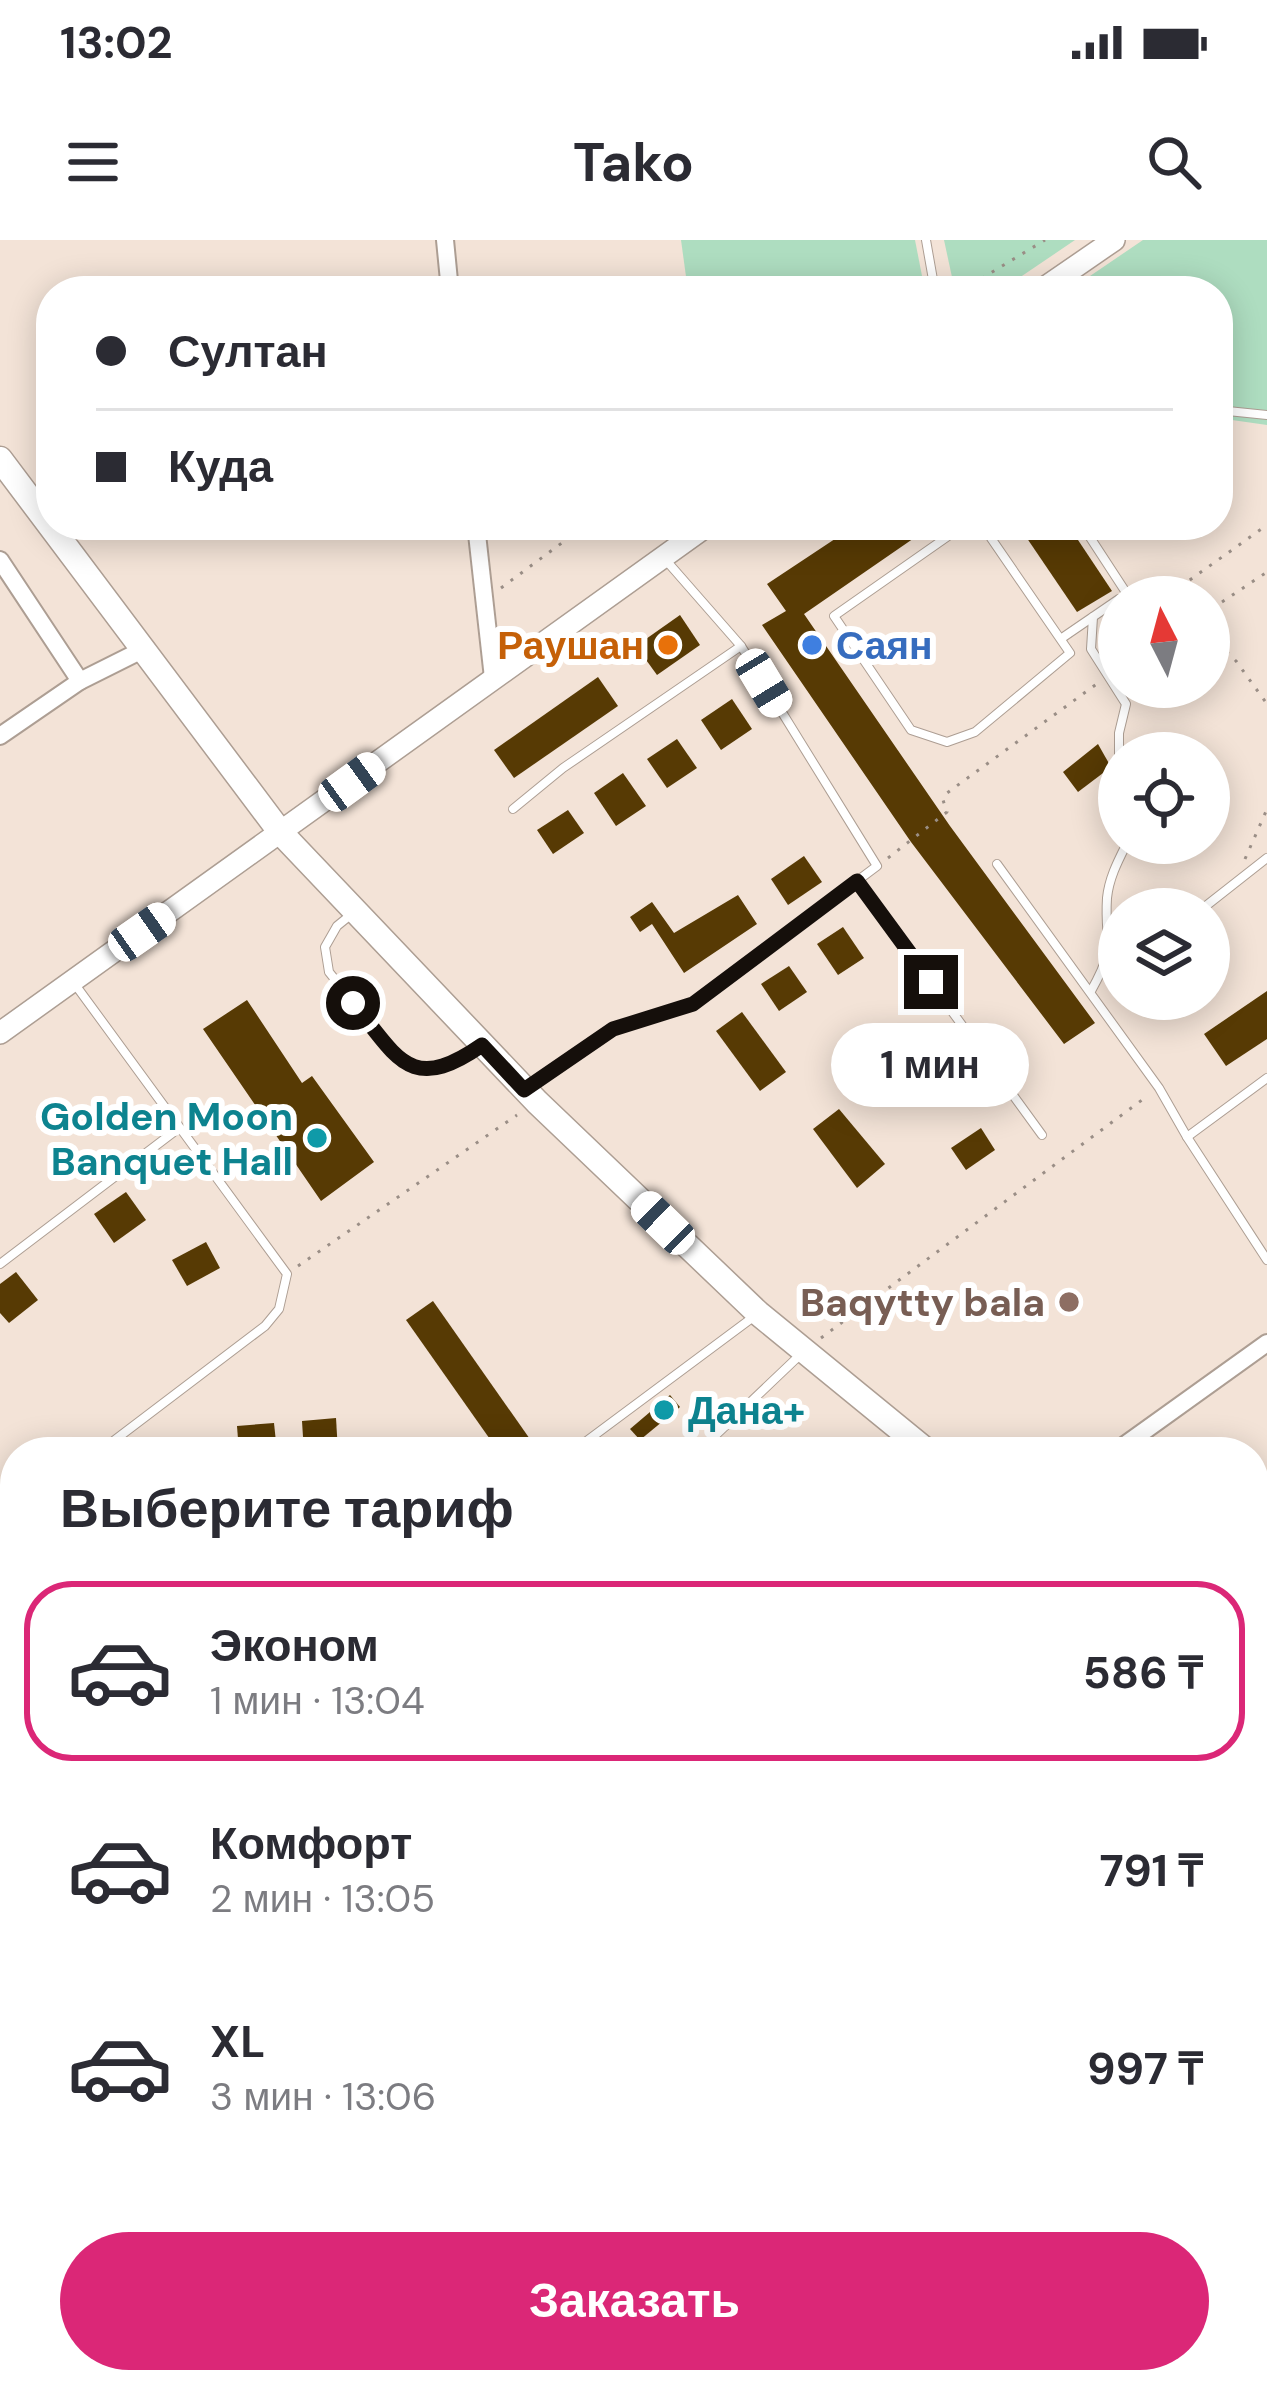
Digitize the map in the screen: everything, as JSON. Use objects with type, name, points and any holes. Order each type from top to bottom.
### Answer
[{"type":"main road","points":[[0,459],[36,506]]},
{"type":"main road","points":[[63,540],[281,833],[531,1096],[758,1313],[910,1437]]},
{"type":"street","points":[[445,240],[449,276]]},
{"type":"street","points":[[1062,276],[1114,240]]},
{"type":"street","points":[[478,540],[493,678]]},
{"type":"street","points":[[0,1034],[687,540]]},
{"type":"street","points":[[0,560],[80,681]]},
{"type":"street","points":[[0,736],[80,681],[146,648]]},
{"type":"street","points":[[1136,1437],[1267,1343]]},
{"type":"lane","points":[[926,240],[932,276]]},
{"type":"lane","points":[[1233,412],[1267,416]]},
{"type":"lane","points":[[943,540],[834,616],[911,730],[947,742],[975,732],[1070,653],[993,540]]},
{"type":"lane","points":[[1091,540],[1111,576]]},
{"type":"lane","points":[[531,1096],[613,1029],[693,1004],[877,866],[742,646],[663,557]]},
{"type":"lane","points":[[1062,638],[1098,614]]},
{"type":"lane","points":[[1093,617],[1091,649],[1098,661]]},
{"type":"lane","points":[[513,809],[742,646]]},
{"type":"lane","points":[[1229,888],[1267,858]]},
{"type":"lane","points":[[997,864],[1160,1088],[1267,1260]]},
{"type":"lane","points":[[857,881],[1042,1135]]},
{"type":"lane","points":[[355,911],[325,947],[329,972],[402,1063],[427,1071],[459,1060],[482,1045]]},
{"type":"lane","points":[[1091,991],[1098,978]]},
{"type":"lane","points":[[73,982],[287,1274],[279,1309],[265,1326],[119,1437]]},
{"type":"lane","points":[[1187,1137],[1267,1078]]},
{"type":"lane","points":[[0,1264],[179,1128]]},
{"type":"lane","points":[[592,1437],[758,1313]]},
{"type":"lane","points":[[714,1437],[806,1350]]},
{"type":"path","points":[[986,276],[1045,240]]},
{"type":"path","points":[[1198,576],[1267,525]]},
{"type":"path","points":[[484,599],[565,540]]},
{"type":"path","points":[[1230,597],[1267,572]]},
{"type":"path","points":[[1230,655],[1267,704]]},
{"type":"path","points":[[877,866],[947,812],[943,800],[947,793],[1098,683]]},
{"type":"path","points":[[1245,860],[1267,809]]},
{"type":"path","points":[[806,1350],[1160,1088]]},
{"type":"path","points":[[287,1274],[531,1096]]},
{"type":"green space","points":[[681,240],[915,240],[922,276],[686,276]]},
{"type":"green space","points":[[944,240],[1075,240],[1022,276],[952,276]]},
{"type":"green space","points":[[1143,240],[1267,240],[1267,425],[1233,420],[1233,276],[1090,276]]},
{"type":"building","points":[[833,540],[911,540],[804,614],[950,826],[1095,1023],[1064,1044],[911,842],[762,625],[786,611],[767,584]]},
{"type":"building","points":[[1028,540],[1078,540],[1102,576],[1098,576],[1098,599],[1077,612]]},
{"type":"building","name":"Раушан","points":[[680,615],[700,645],[657,675],[636,646]]},
{"type":"building","points":[[598,677],[618,706],[514,778],[494,750]]},
{"type":"building","points":[[732,699],[752,729],[721,750],[701,720]]},
{"type":"building","points":[[677,739],[697,768],[667,788],[647,759]]},
{"type":"building","points":[[1098,744],[1098,777],[1078,792],[1063,772]]},
{"type":"building","points":[[623,773],[646,806],[616,826],[594,793]]},
{"type":"building","points":[[568,810],[584,833],[553,854],[537,830]]},
{"type":"building","points":[[804,856],[822,882],[788,905],[771,879]]},
{"type":"building","points":[[738,895],[757,924],[684,973],[652,924],[640,932],[630,917],[652,902],[674,933]]},
{"type":"building","points":[[843,927],[864,958],[838,975],[817,944]]},
{"type":"building","points":[[789,966],[807,992],[779,1011],[761,984]]},
{"type":"building","points":[[1267,991],[1267,1039],[1226,1066],[1204,1034]]},
{"type":"building","points":[[247,1000],[302,1083],[312,1076],[374,1162],[321,1201],[203,1029]]},
{"type":"building","points":[[742,1012],[786,1072],[760,1091],[716,1031]]},
{"type":"building","points":[[893,1056],[915,1088],[890,1105],[868,1073]]},
{"type":"building","points":[[839,1109],[885,1164],[857,1188],[813,1129]]},
{"type":"building","points":[[981,1128],[995,1150],[966,1170],[951,1148]]},
{"type":"building","points":[[126,1192],[146,1220],[114,1243],[94,1214]]},
{"type":"building","points":[[206,1242],[220,1268],[187,1286],[172,1260]]},
{"type":"building","points":[[16,1272],[38,1300],[9,1323],[0,1313],[0,1284]]},
{"type":"building","points":[[433,1301],[528,1437],[488,1437],[406,1320]]},
{"type":"building","points":[[670,1395],[680,1407],[644,1437],[630,1429]]},
{"type":"building","points":[[336,1418],[337,1437],[303,1437],[302,1421]]},
{"type":"building","points":[[274,1423],[275,1437],[238,1437],[237,1426]]},
{"type":"place","name":"Раушан","points":[[668,645]]},
{"type":"place","name":"Саян","points":[[812,645]]},
{"type":"place","name":"Golden Moon Banquet Hall","points":[[317,1138]]},
{"type":"place","name":"Baqytty bala","points":[[1069,1302]]},
{"type":"place","name":"Дана+","points":[[664,1410]]},
{"type":"route","points":[[353,1003],[402,1063],[427,1071],[459,1060],[482,1045],[524,1090],[613,1029],[693,1004],[857,881],[931,982]]}]
